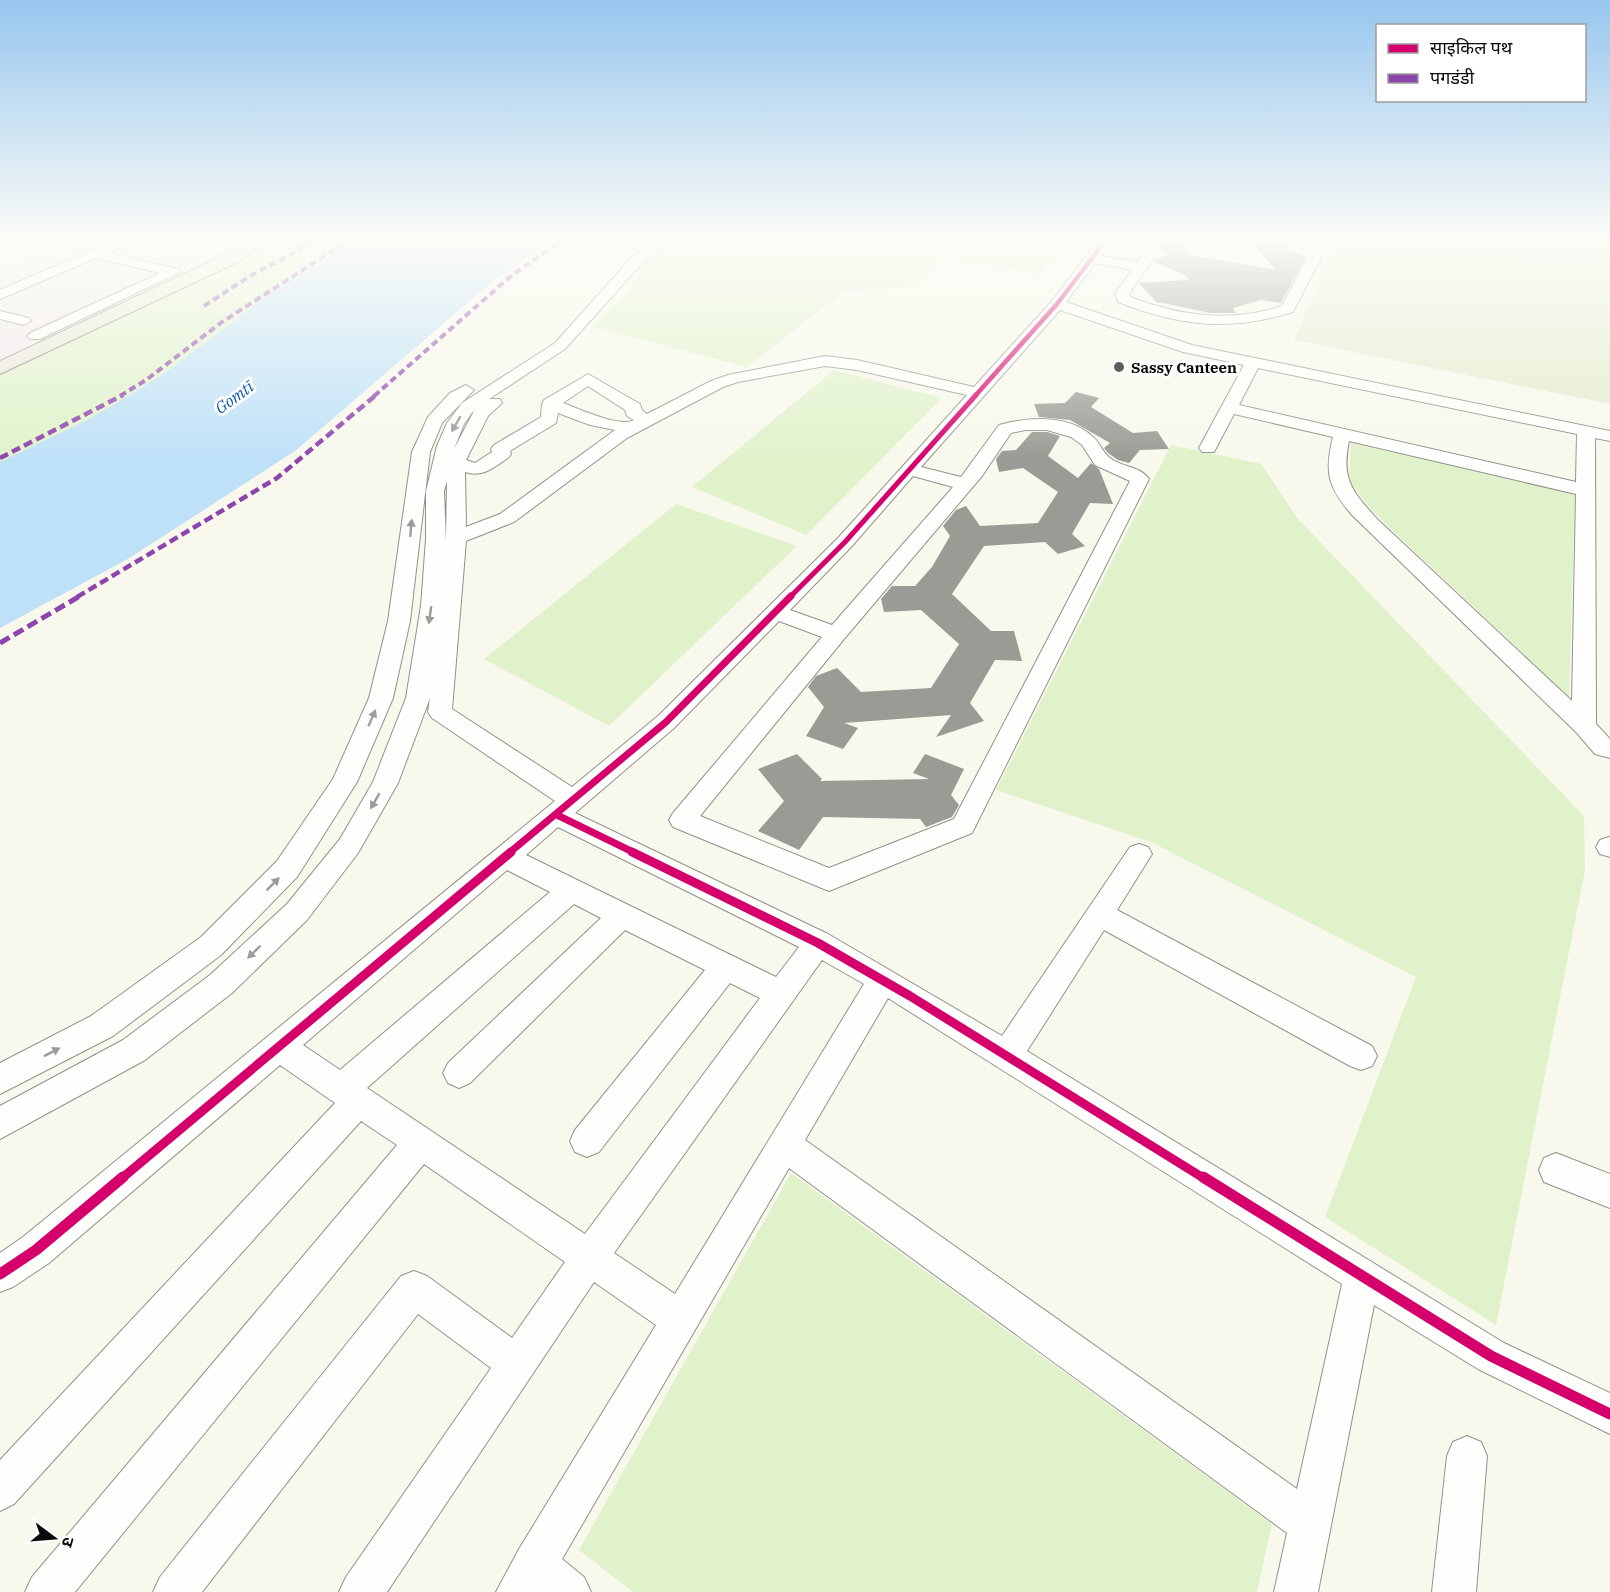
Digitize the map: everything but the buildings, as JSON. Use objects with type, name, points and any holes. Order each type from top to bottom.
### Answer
[{"type":"main road","points":[[0,368],[120,311]]},
{"type":"street","points":[[35,336],[88,311]]},
{"type":"street","points":[[0,1078],[102,1026],[211,946],[287,869],[344,782],[381,698],[399,621],[422,452],[434,422],[456,397],[544,342],[576,311]]},
{"type":"street","points":[[0,1123],[134,1050],[220,984],[297,912],[349,846],[385,783],[418,698],[432,606],[436,540],[435,491],[446,446],[456,423],[468,407],[560,346],[592,311]]},
{"type":"street","points":[[0,1274],[36,1250],[507,858],[666,722],[844,542],[1051,311]]},
{"type":"street","points":[[1078,311],[1188,349],[1610,436]]},
{"type":"street","points":[[1160,311],[1207,320],[1243,322],[1269,317],[1283,311]]},
{"type":"street","points":[[0,315],[24,321]]},
{"type":"street","points":[[559,358],[480,413],[456,463],[456,538],[440,712],[565,808],[818,943],[1006,1056],[1491,1356],[1610,1414]]},
{"type":"street","points":[[456,538],[507,518],[639,425],[717,384],[734,378],[825,361],[857,365],[978,393]]},
{"type":"street","points":[[1208,448],[1253,363]]},
{"type":"street","points":[[550,404],[588,379],[634,408],[633,412],[639,425]]},
{"type":"street","points":[[550,404],[596,421],[639,425]]},
{"type":"street","points":[[477,470],[502,454],[500,449],[550,418],[550,404]]},
{"type":"street","points":[[1230,408],[1585,490]]},
{"type":"street","points":[[1029,423],[1070,431],[1087,440],[1095,456],[1130,472],[1140,480],[963,826],[829,880],[682,820],[836,634],[965,484],[1005,429],[1029,423]]},
{"type":"street","points":[[1584,726],[1586,430]]},
{"type":"street","points":[[1342,434],[1335,463],[1341,490],[1370,523],[1584,726],[1604,748],[1610,749]]},
{"type":"street","points":[[456,463],[499,481]]},
{"type":"street","points":[[910,470],[965,484]]},
{"type":"street","points":[[775,612],[836,634]]},
{"type":"street","points":[[1006,1056],[1139,854]]},
{"type":"street","points":[[507,858],[781,994]]},
{"type":"street","points":[[0,1490],[351,1094],[572,890]]},
{"type":"street","points":[[1100,914],[1361,1056]]},
{"type":"street","points":[[459,1073],[622,915]]},
{"type":"street","points":[[361,1592],[590,1257],[818,943]]},
{"type":"street","points":[[587,1141],[726,966]]},
{"type":"street","points":[[569,1592],[526,1578],[882,981]]},
{"type":"street","points":[[280,1047],[680,1319]]},
{"type":"street","points":[[47,1592],[421,1142]]},
{"type":"street","points":[[784,1145],[1310,1524]]},
{"type":"street","points":[[1556,1170],[1610,1191]]},
{"type":"street","points":[[1296,1592],[1362,1276]]},
{"type":"street","points":[[174,1592],[414,1289],[517,1364]]},
{"type":"street","points":[[1454,1592],[1467,1456]]},
{"type":"shaded area","points":[[0,311],[100,311],[0,359]]},
{"type":"green space","points":[[130,311],[247,311],[169,370],[128,396],[87,420],[0,462],[0,375]]},
{"type":"green space","points":[[608,311],[819,311],[747,367],[591,327]]},
{"type":"green space","points":[[1307,311],[1610,311],[1610,404],[1294,340]]},
{"type":"green space","points":[[834,370],[942,398],[806,535],[692,487]]},
{"type":"green space","points":[[1351,442],[1575,493],[1569,697],[1372,511],[1349,481]]},
{"type":"green space","points":[[1171,445],[1261,464],[1298,519],[1584,816],[1585,870],[1496,1325],[1325,1217],[1416,977],[1151,842],[996,790]]},
{"type":"green space","points":[[676,504],[797,546],[609,726],[484,659]]},
{"type":"green space","points":[[791,1173],[1272,1524],[1257,1592],[633,1592],[579,1550]]},
{"type":"water","name":"Gomtī","points":[[247,311],[458,311],[295,451],[128,559],[0,628],[0,462],[87,420],[169,370]]},
{"type":"marked path","points":[[0,458],[111,402],[146,380],[239,311]]},
{"type":"marked path","points":[[0,643],[277,478],[472,311]]},
{"type":"cycle path","points":[[0,1274],[36,1250],[666,722],[845,542],[1051,311]]},
{"type":"cycle path","points":[[557,815],[818,943],[910,996],[1491,1356],[1610,1414]]},
{"type":"place","name":"Sassy Canteen","points":[[1119,367]]}]
